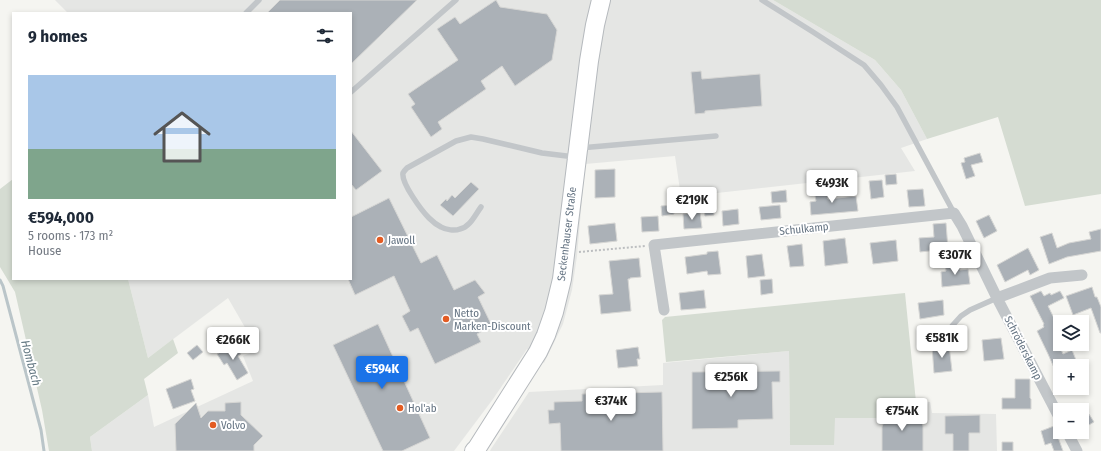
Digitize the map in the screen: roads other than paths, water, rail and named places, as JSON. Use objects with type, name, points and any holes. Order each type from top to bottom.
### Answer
[{"type":"main road","name":"Seckenhauser Straße","points":[[478,448],[538,352],[554,312],[560,286],[565,252],[589,61],[601,0]]},
{"type":"street","name":"Schulkamp","points":[[664,310],[654,245],[954,213]]},
{"type":"street","name":"Schröderskamp","points":[[954,213],[1053,406]]},
{"type":"street","points":[[997,298],[1050,278],[1082,275]]},
{"type":"street","points":[[1070,439],[1076,451]]},
{"type":"lane","points":[[247,12],[259,0]]},
{"type":"lane","points":[[352,91],[456,0]]},
{"type":"lane","points":[[762,0],[864,65],[897,107],[954,213]]},
{"type":"lane","points":[[481,208],[467,226],[459,230],[442,228],[429,218],[408,189],[404,180],[404,173],[407,168],[456,141],[471,137],[483,138],[542,153],[577,152],[716,136]]},
{"type":"lane","points":[[952,326],[961,316],[970,310],[997,298]]},
{"type":"waterway","name":"Hombach","points":[[0,280],[3,286],[41,430],[44,451]]},
{"type":"place","name":"Jawoll","points":[[380,240]]},
{"type":"place","name":"Netto Marken-Discount","points":[[446,319]]},
{"type":"place","name":"Hol'ab","points":[[400,408]]},
{"type":"place","name":"Volvo","points":[[213,425]]}]
